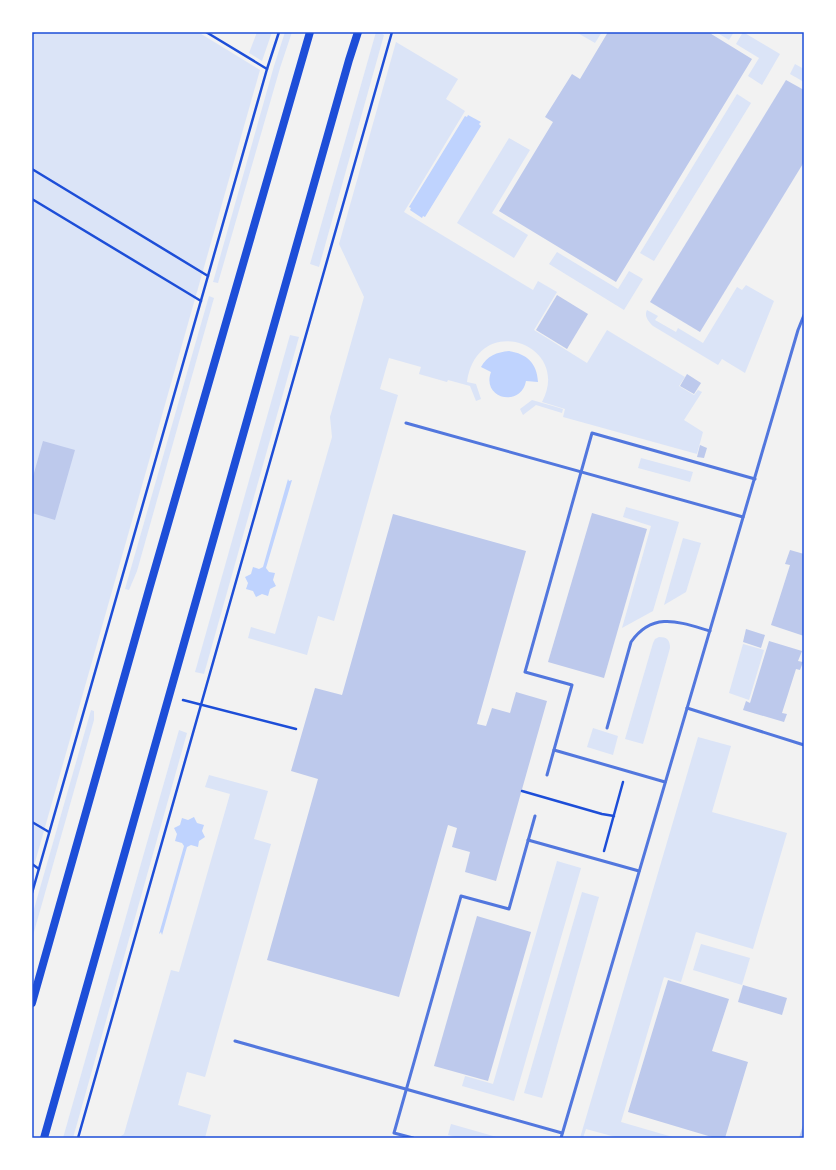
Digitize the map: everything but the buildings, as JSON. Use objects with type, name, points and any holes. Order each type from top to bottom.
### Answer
[{"type":"main road","points":[[32,1003],[150,586],[310,32]]},
{"type":"main road","points":[[44,1138],[358,32]]},
{"type":"lane","points":[[560,1138],[798,330],[804,315]]},
{"type":"lane","points":[[406,423],[743,518]]},
{"type":"lane","points":[[547,775],[572,685],[525,672],[592,433],[755,479]]},
{"type":"lane","points":[[607,728],[631,642],[637,633],[644,628],[661,621],[683,623],[710,631]]},
{"type":"lane","points":[[687,708],[804,745]]},
{"type":"lane","points":[[554,750],[665,782]]},
{"type":"lane","points":[[413,1138],[394,1133],[461,896],[509,910],[535,816]]},
{"type":"lane","points":[[528,840],[639,872]]},
{"type":"lane","points":[[235,1041],[562,1133]]},
{"type":"path","points":[[206,32],[267,69]]},
{"type":"path","points":[[32,894],[200,301],[279,32]]},
{"type":"path","points":[[78,1138],[392,32]]},
{"type":"path","points":[[32,169],[208,276]]},
{"type":"path","points":[[32,199],[200,301]]},
{"type":"path","points":[[169,696],[296,729]]},
{"type":"path","points":[[601,861],[626,771]]},
{"type":"path","points":[[522,791],[602,814],[614,816]]},
{"type":"path","points":[[32,822],[49,832]]},
{"type":"path","points":[[32,864],[39,869]]},
{"type":"shaded area","points":[[32,32],[198,32],[260,70],[32,873]]},
{"type":"shaded area","points":[[257,32],[272,32],[262,61],[249,53]]},
{"type":"shaded area","points":[[285,32],[292,32],[280,68],[218,283],[213,282],[274,66]]},
{"type":"shaded area","points":[[376,32],[384,35],[319,267],[310,264]]},
{"type":"shaded area","points":[[576,32],[602,32],[595,43]]},
{"type":"shaded area","points":[[716,32],[734,32],[729,40]]},
{"type":"shaded area","points":[[743,32],[780,54],[762,85],[748,76],[759,58],[736,44]]},
{"type":"shaded area","points":[[396,42],[458,79],[446,99],[465,111],[404,212],[533,290],[538,281],[557,292],[534,330],[587,363],[607,330],[685,377],[679,386],[694,395],[698,390],[702,392],[684,420],[703,432],[697,454],[563,417],[565,409],[542,402],[548,382],[545,364],[535,351],[520,343],[503,341],[487,347],[474,360],[467,382],[476,384],[481,399],[476,401],[470,386],[448,380],[447,382],[419,374],[421,367],[389,358],[380,389],[398,395],[334,621],[318,616],[307,655],[248,638],[251,627],[275,634],[332,437],[330,417],[364,297],[339,244]]},
{"type":"shaded area","points":[[795,64],[804,69],[804,82],[790,74]]},
{"type":"shaded area","points":[[737,94],[751,103],[654,261],[640,253]]},
{"type":"shaded area","points":[[509,138],[530,150],[492,213],[528,235],[514,258],[457,223]]},
{"type":"shaded area","points":[[557,252],[618,289],[629,271],[643,279],[624,310],[549,264]]},
{"type":"shaded area","points":[[746,285],[774,301],[745,373],[722,359],[718,365],[653,326],[646,316],[647,310],[658,316],[655,320],[676,332],[678,328],[703,343],[737,287],[742,290]]},
{"type":"shaded area","points":[[209,296],[214,298],[137,571],[129,590],[125,589]]},
{"type":"shaded area","points":[[290,335],[299,337],[204,674],[195,672]]},
{"type":"shaded area","points":[[532,400],[563,409],[562,413],[536,405],[523,415],[520,409]]},
{"type":"shaded area","points":[[641,458],[693,472],[690,482],[638,468]]},
{"type":"shaded area","points":[[626,507],[679,522],[653,611],[622,628],[651,526],[623,517]]},
{"type":"shaded area","points":[[683,538],[701,543],[686,592],[664,605]]},
{"type":"shaded area","points":[[659,637],[668,640],[670,648],[643,744],[625,739],[653,643],[655,639]]},
{"type":"shaded area","points":[[743,644],[764,650],[749,700],[729,693]]},
{"type":"shaded area","points":[[91,710],[94,711],[94,720],[32,939],[32,916]]},
{"type":"shaded area","points":[[593,728],[618,736],[613,755],[587,747]]},
{"type":"shaded area","points":[[179,730],[187,733],[73,1138],[63,1138]]},
{"type":"shaded area","points":[[698,737],[731,746],[712,812],[787,833],[753,949],[696,932],[681,982],[664,977],[621,1122],[676,1138],[619,1138],[586,1129],[583,1138],[580,1138]]},
{"type":"shaded area","points":[[209,775],[268,791],[254,839],[271,844],[205,1077],[187,1072],[178,1105],[211,1115],[205,1138],[118,1138],[124,1134],[171,970],[179,972],[230,794],[205,787]]},
{"type":"shaded area","points":[[557,861],[581,868],[514,1101],[462,1086],[465,1076],[493,1084]]},
{"type":"shaded area","points":[[582,892],[599,897],[542,1098],[524,1093]]},
{"type":"shaded area","points":[[701,944],[750,958],[742,985],[693,970]]},
{"type":"shaded area","points":[[451,1124],[500,1138],[459,1138],[448,1135]]},
{"type":"water","points":[[468,115],[481,122],[479,124],[481,126],[425,217],[423,216],[422,218],[410,210],[411,208],[409,207],[465,116],[467,117]]},
{"type":"water","points":[[509,351],[521,354],[530,360],[536,370],[538,382],[526,381],[523,389],[517,395],[503,397],[496,394],[492,389],[489,381],[491,372],[481,367],[486,360],[493,355],[500,352]]},
{"type":"water","points":[[288,479],[289,481],[292,480],[266,568],[269,572],[275,573],[273,580],[276,586],[270,589],[268,596],[262,594],[256,597],[253,591],[246,589],[248,583],[245,577],[251,574],[253,567],[259,569],[263,567]]},
{"type":"water","points":[[194,817],[197,823],[204,825],[202,831],[205,837],[199,841],[198,847],[191,845],[187,847],[162,935],[161,932],[159,934],[184,846],[182,843],[175,841],[177,834],[174,828],[180,825],[182,818],[188,820]]}]
